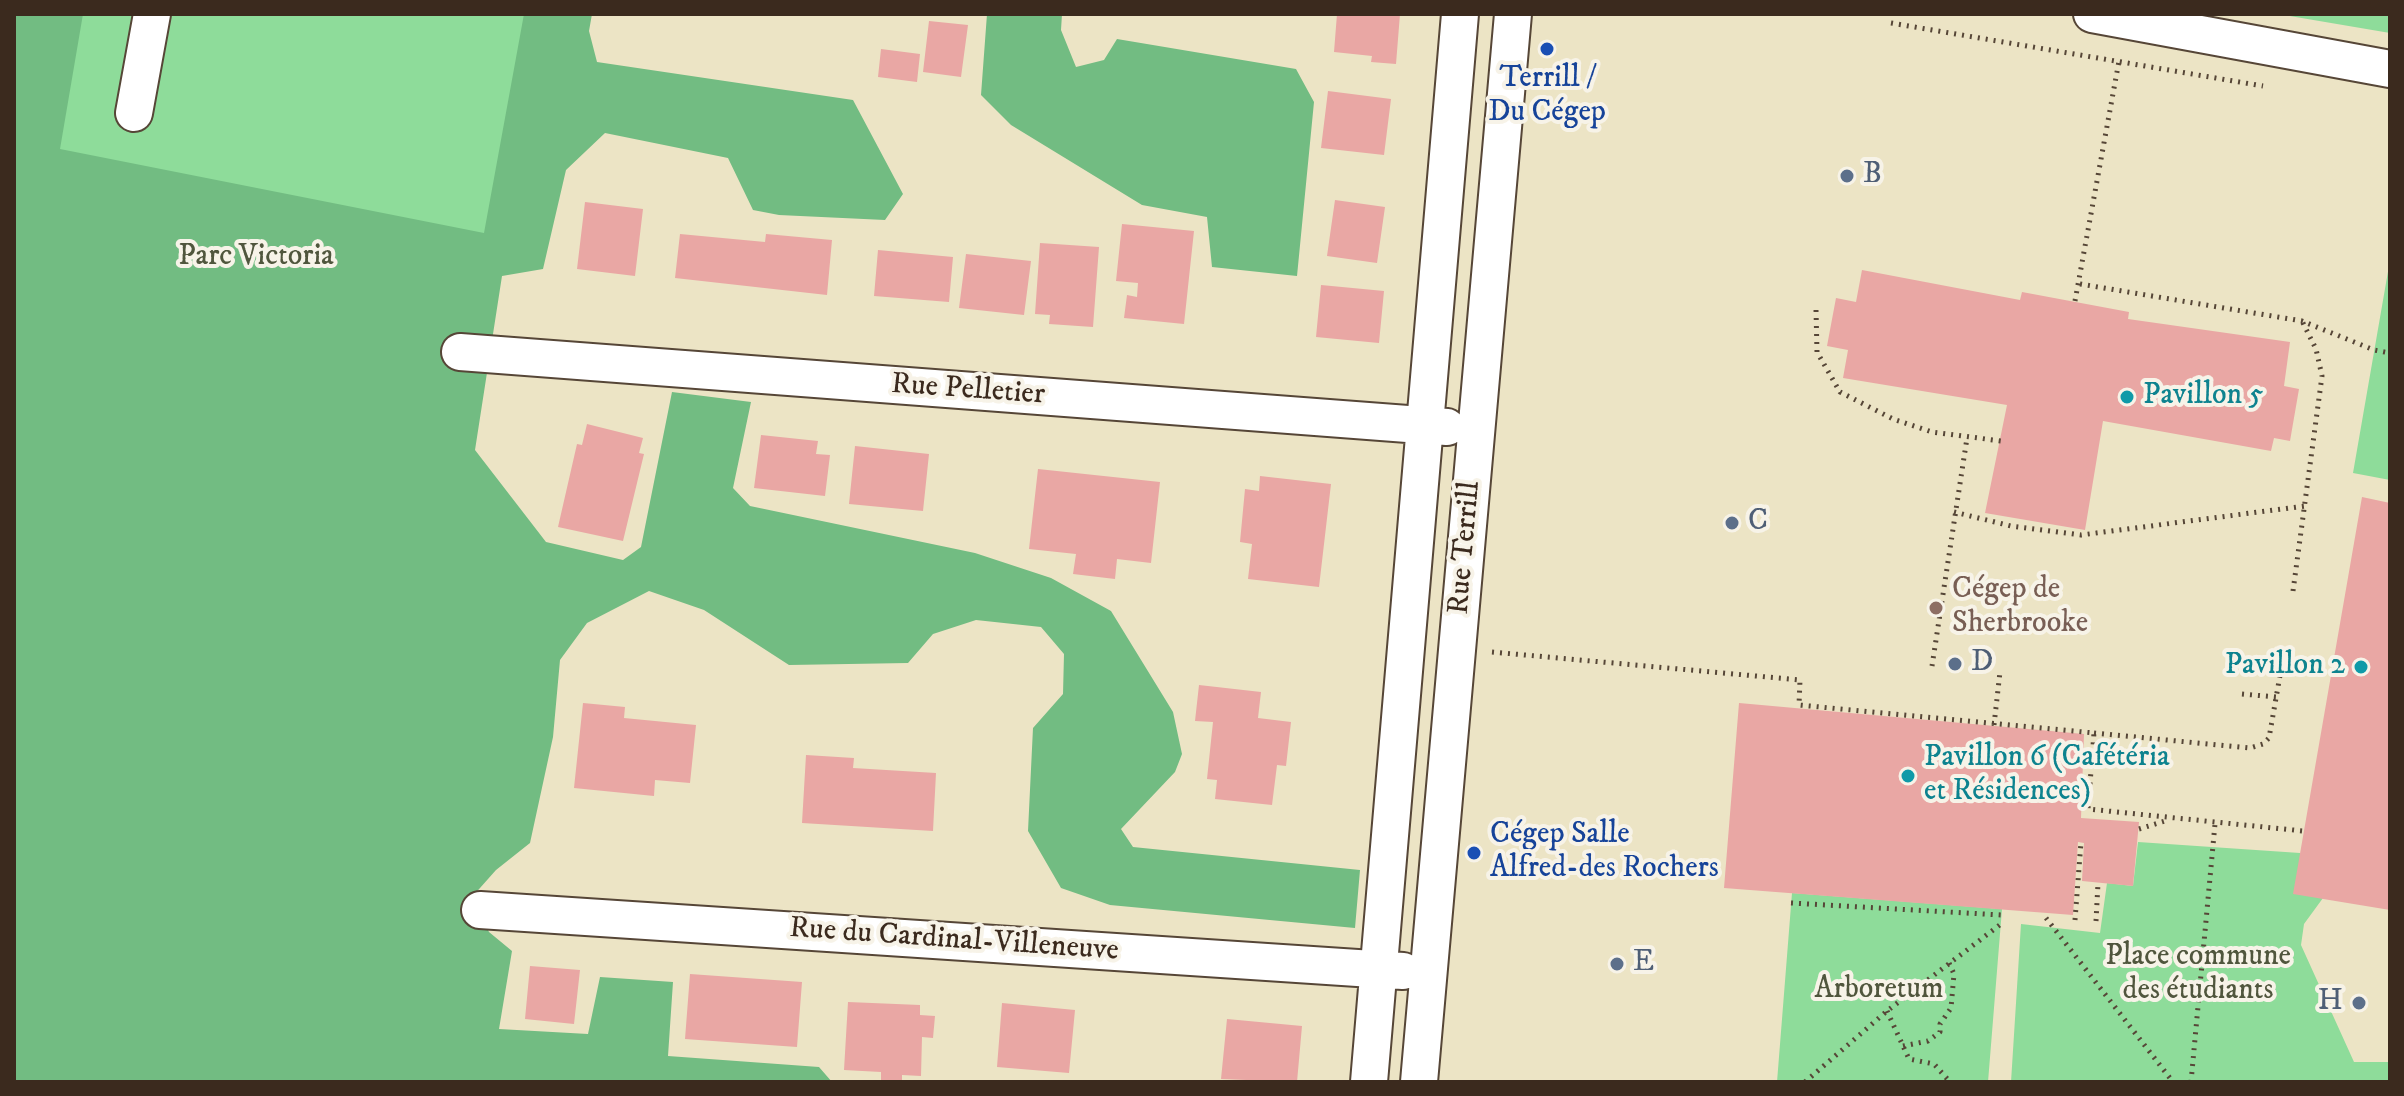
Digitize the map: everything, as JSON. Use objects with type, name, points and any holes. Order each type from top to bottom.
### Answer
[{"type":"street","points":[[134,113],[152,14]]},
{"type":"street","name":"Rue Terrill","points":[[1369,1082],[1460,14]]},
{"type":"street","name":"Rue Terrill","points":[[1419,1082],[1513,14]]},
{"type":"street","points":[[2133,19],[2390,69]]},
{"type":"street","name":"Rue Pelletier","points":[[460,352],[1476,428]]},
{"type":"street","name":"Rue du Cardinal-Villeneuve","points":[[480,910],[1379,967],[1428,974]]},
{"type":"path","points":[[2075,301],[2119,62],[2133,19]]},
{"type":"path","points":[[1891,23],[2273,88]]},
{"type":"path","points":[[2080,284],[2302,321],[2374,350],[2390,353]]},
{"type":"path","points":[[1816,310],[1817,352],[1840,392],[1893,419],[1967,438],[2001,441]]},
{"type":"path","points":[[2293,591],[2322,376],[2316,349],[2302,321]]},
{"type":"path","points":[[1932,666],[1967,438]]},
{"type":"path","points":[[1954,512],[2011,526],[2081,535],[2305,506]]},
{"type":"path","points":[[1489,639],[1488,651],[1800,680],[1799,705],[2250,748],[2269,738],[2285,647]]},
{"type":"path","points":[[1994,725],[2000,672]]},
{"type":"path","points":[[2242,694],[2276,697]]},
{"type":"path","points":[[2094,733],[2088,809],[2171,820],[2303,831]]},
{"type":"path","points":[[2139,829],[2171,820]]},
{"type":"path","points":[[2191,1082],[2215,824]]},
{"type":"path","points":[[2075,920],[2081,842]]},
{"type":"path","points":[[2096,921],[2098,883]]},
{"type":"path","points":[[1791,903],[2001,915]]},
{"type":"path","points":[[2046,918],[2173,1082]]},
{"type":"path","points":[[1805,1082],[1887,1011],[2001,924]]},
{"type":"path","points":[[1903,1046],[1928,1041],[1940,1032],[1940,1024],[1951,1008],[1954,974],[1949,963]]},
{"type":"path","points":[[1887,1011],[1909,1059],[1934,1064],[1950,1082]]},
{"type":"green space","name":"Parc Victoria","points":[[14,14],[543,14],[356,1082],[14,1082]]},
{"type":"green space","name":"Parc Victoria","points":[[14,14],[83,14],[60,149],[484,233],[524,14],[592,14],[589,31],[597,62],[853,100],[903,194],[885,220],[779,215],[753,210],[728,158],[605,133],[566,170],[543,269],[502,276],[475,450],[546,542],[623,560],[641,547],[672,392],[751,402],[733,488],[750,506],[975,553],[1051,578],[1111,611],[1173,712],[1182,754],[1175,772],[1121,829],[1133,847],[1360,870],[1355,928],[1110,905],[1061,888],[1028,831],[1033,728],[1063,694],[1064,654],[1041,627],[976,620],[933,634],[908,663],[789,665],[704,610],[649,591],[587,623],[560,660],[553,737],[530,843],[496,870],[472,897],[489,932],[512,951],[499,1029],[588,1034],[600,977],[673,982],[668,1056],[819,1067],[832,1082],[14,1082]]},
{"type":"green space","points":[[987,14],[1062,14],[1061,30],[1076,67],[1104,60],[1117,39],[1296,69],[1314,102],[1297,276],[1212,267],[1207,217],[1142,205],[1011,125],[981,95]]},
{"type":"green space","points":[[2278,14],[2390,14],[2390,33]]},
{"type":"green space","points":[[2390,260],[2390,480],[2353,473]]},
{"type":"green space","name":"Place commune des étudiants","points":[[2138,842],[2300,853],[2323,898],[2304,924],[2301,945],[2354,1062],[2390,1062],[2390,1082],[2011,1082],[2021,924],[2100,933],[2107,883],[2133,886]]},
{"type":"green space","name":"Arboretum","points":[[1792,893],[2002,909],[1988,1082],[1777,1082]]},
{"type":"building","points":[[1337,14],[1400,14],[1396,64],[1371,62],[1372,56],[1334,52]]},
{"type":"building","points":[[929,21],[968,25],[961,77],[923,72]]},
{"type":"building","points":[[881,49],[920,54],[917,82],[878,77]]},
{"type":"building","points":[[1328,91],[1391,99],[1384,155],[1321,148]]},
{"type":"building","points":[[1335,200],[1385,207],[1377,263],[1327,256]]},
{"type":"building","points":[[585,202],[643,209],[635,276],[577,269]]},
{"type":"building","points":[[1122,224],[1194,231],[1184,324],[1124,318],[1127,295],[1137,297],[1138,283],[1116,281]]},
{"type":"building","points":[[680,234],[765,242],[766,234],[832,240],[827,295],[675,278]]},
{"type":"building","points":[[1040,243],[1099,247],[1093,327],[1049,324],[1050,315],[1035,314]]},
{"type":"building","points":[[878,250],[953,257],[949,302],[874,296]]},
{"type":"building","points":[[966,254],[1031,261],[1024,315],[959,308]]},
{"type":"building","name":"Pavillon 5","points":[[1862,270],[2020,300],[2022,292],[2129,312],[2128,319],[2290,342],[2284,386],[2299,389],[2290,441],[2274,438],[2271,451],[2103,421],[2085,530],[1985,513],[2007,405],[1843,378],[1848,350],[1827,346],[1836,298],[1856,302]]},
{"type":"building","points":[[1321,285],[1384,291],[1379,343],[1316,337]]},
{"type":"building","points":[[587,424],[643,438],[639,453],[644,454],[623,541],[558,527],[577,444],[582,445]]},
{"type":"building","points":[[761,435],[818,441],[816,454],[830,455],[825,496],[754,488]]},
{"type":"building","points":[[855,446],[929,454],[923,511],[849,504]]},
{"type":"building","points":[[1038,469],[1160,482],[1151,563],[1117,559],[1115,579],[1073,574],[1076,554],[1029,549]]},
{"type":"building","points":[[1260,476],[1331,484],[1319,587],[1248,579],[1252,544],[1240,542],[1245,489],[1259,491]]},
{"type":"building","name":"Pavillon 2","points":[[2362,497],[2390,503],[2390,910],[2293,894]]},
{"type":"building","points":[[1199,685],[1261,692],[1258,718],[1291,722],[1286,766],[1277,765],[1272,805],[1215,799],[1217,780],[1207,779],[1213,722],[1195,721]]},
{"type":"building","points":[[583,703],[625,707],[624,718],[696,725],[690,783],[655,780],[654,796],[574,788]]},
{"type":"building","name":"Pavillon 6 (Cafétéria et Résidences)","points":[[1739,703],[2084,734],[2081,818],[2139,822],[2133,886],[2082,881],[2084,843],[2078,842],[2073,915],[1724,888]]},
{"type":"building","points":[[806,755],[854,758],[853,768],[936,773],[933,831],[802,823]]},
{"type":"building","points":[[530,966],[580,970],[574,1024],[525,1019]]},
{"type":"building","points":[[690,974],[802,982],[797,1047],[685,1039]]},
{"type":"building","points":[[848,1002],[920,1005],[920,1015],[935,1016],[933,1038],[922,1037],[921,1076],[902,1075],[902,1082],[881,1082],[881,1072],[844,1070]]},
{"type":"building","points":[[1002,1003],[1075,1010],[1069,1073],[997,1067]]},
{"type":"building","points":[[1227,1019],[1302,1026],[1297,1082],[1221,1079]]},
{"type":"place","name":"Terrill / Du Cégep","points":[[1547,49]]},
{"type":"place","name":"B","points":[[1847,176]]},
{"type":"place","name":"Pavillon 5","points":[[2127,397]]},
{"type":"place","name":"C","points":[[1732,523]]},
{"type":"place","name":"Cégep de Sherbrooke","points":[[1936,608]]},
{"type":"place","name":"D","points":[[1955,664]]},
{"type":"place","name":"Pavillon 2","points":[[2361,667]]},
{"type":"place","name":"Pavillon 6 (Cafétéria et Résidences)","points":[[1908,776]]},
{"type":"place","name":"Cégep Salle Alfred-des Rochers","points":[[1474,853]]},
{"type":"place","name":"E","points":[[1617,964]]},
{"type":"place","name":"H","points":[[2359,1003]]}]
